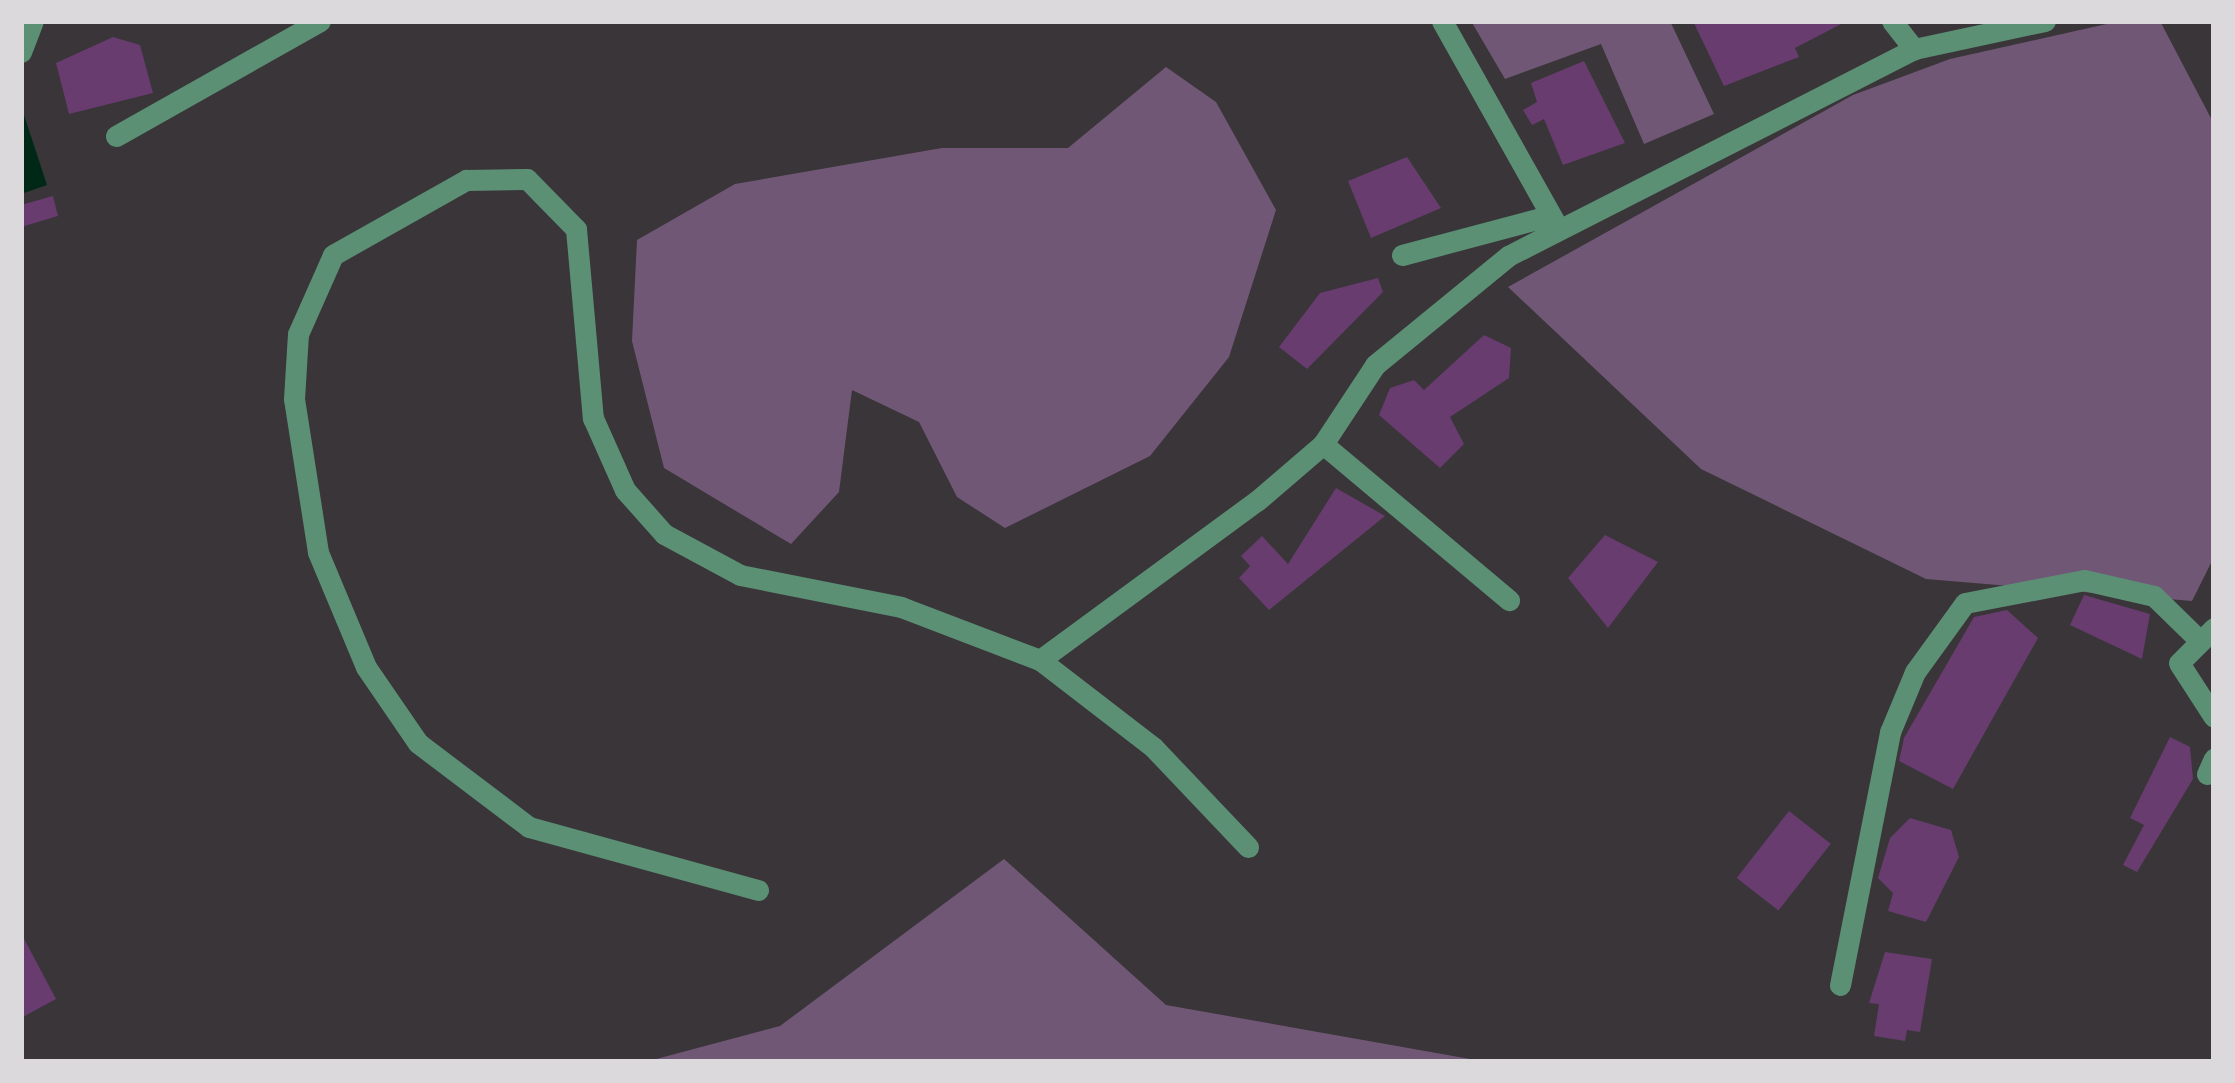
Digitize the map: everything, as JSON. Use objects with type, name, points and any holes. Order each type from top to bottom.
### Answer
[{"type":"street","points":[[24,62],[33,21]]},
{"type":"street","points":[[116,136],[297,28],[320,21]]},
{"type":"street","points":[[1442,21],[1554,222]]},
{"type":"street","points":[[1892,21],[1914,49]]},
{"type":"street","points":[[1040,660],[1323,444],[1375,365],[1554,222],[1914,49],[2045,21]]},
{"type":"street","points":[[758,890],[529,827],[418,743],[366,667],[318,552],[295,399],[298,334],[333,255],[466,180],[527,179],[576,230],[593,418],[625,490],[664,534],[740,575],[901,607],[1040,660],[1154,747],[1248,847]]},
{"type":"street","points":[[1402,255],[1554,222]]},
{"type":"street","points":[[1323,444],[1509,600]]},
{"type":"street","points":[[1840,985],[1890,732],[1915,672],[1965,603],[2084,580],[2154,596],[2206,633],[2183,648],[2180,675],[2214,717]]},
{"type":"shaded area","points":[[1471,21],[1670,21],[1714,114],[1644,144],[1601,44],[1505,79]]},
{"type":"shaded area","points":[[2120,21],[2160,21],[2214,124],[2214,557],[2192,601],[1926,579],[1701,469],[1508,287],[1853,95],[1950,59]]},
{"type":"shaded area","points":[[1166,67],[1216,102],[1276,210],[1229,357],[1150,456],[1005,528],[957,497],[919,422],[852,390],[839,492],[791,544],[664,468],[632,341],[637,240],[735,184],[942,148],[1068,148]]},
{"type":"shaded area","points":[[21,106],[47,185],[21,194]]},
{"type":"shaded area","points":[[1004,859],[1166,1005],[1487,1062],[645,1062],[780,1026]]},
{"type":"building","points":[[1693,21],[1847,21],[1795,48],[1799,57],[1724,86]]},
{"type":"building","points":[[113,37],[140,45],[153,93],[69,114],[56,63]]},
{"type":"building","points":[[1584,61],[1625,143],[1563,165],[1544,119],[1532,125],[1523,110],[1537,102],[1531,83]]},
{"type":"building","points":[[1407,157],[1441,208],[1371,238],[1348,181]]},
{"type":"building","points":[[53,196],[58,216],[21,227],[21,205]]},
{"type":"building","points":[[1378,278],[1383,292],[1307,369],[1279,347],[1320,293]]},
{"type":"building","points":[[1484,335],[1511,348],[1509,378],[1450,417],[1464,444],[1440,468],[1379,415],[1390,388],[1414,380],[1424,390]]},
{"type":"building","points":[[1336,488],[1385,516],[1269,610],[1239,578],[1250,566],[1241,556],[1262,536],[1288,564]]},
{"type":"building","points":[[1605,535],[1658,562],[1608,628],[1568,578]]},
{"type":"building","points":[[2084,595],[2150,614],[2142,659],[2070,625]]},
{"type":"building","points":[[2007,610],[2038,638],[1953,789],[1899,761],[1904,738],[1974,617]]},
{"type":"building","points":[[2170,737],[2190,747],[2193,779],[2137,872],[2123,865],[2144,825],[2130,818]]},
{"type":"building","points":[[1789,811],[1831,844],[1778,911],[1737,878]]},
{"type":"building","points":[[1910,818],[1951,830],[1959,857],[1926,922],[1888,911],[1893,893],[1878,878],[1890,838]]},
{"type":"building","points":[[21,933],[56,999],[21,1018]]},
{"type":"building","points":[[1885,952],[1932,959],[1920,1032],[1907,1030],[1905,1041],[1874,1036],[1879,1004],[1869,1003]]}]
